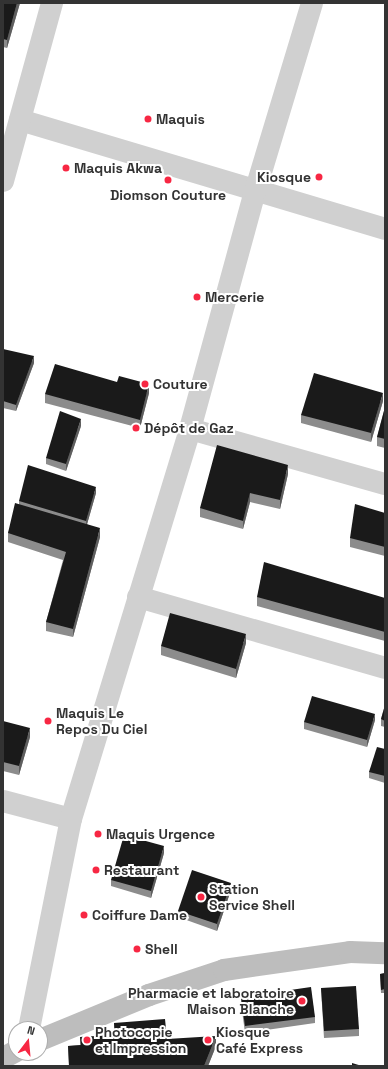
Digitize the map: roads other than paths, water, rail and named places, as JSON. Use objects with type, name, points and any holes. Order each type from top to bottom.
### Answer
[{"type":"street","points":[[3,181],[52,3]]},
{"type":"street","points":[[31,1021],[71,819],[190,429],[255,192],[312,3]]},
{"type":"street","points":[[20,120],[255,192],[385,229]]},
{"type":"street","points":[[190,429],[385,484]]},
{"type":"street","points":[[138,597],[385,668]]},
{"type":"street","points":[[3,802],[71,819]]},
{"type":"street","points":[[48,1037],[149,995],[224,970],[342,953],[385,953]]},
{"type":"place","name":"Maquis","points":[[148,119]]},
{"type":"place","name":"Maquis Akwa","points":[[66,168]]},
{"type":"place","name":"Kiosque","points":[[319,177]]},
{"type":"place","name":"Diomson Couture","points":[[168,180]]},
{"type":"place","name":"Mercerie","points":[[197,297]]},
{"type":"place","name":"Couture","points":[[145,384]]},
{"type":"place","name":"Dépôt de Gaz","points":[[136,428]]},
{"type":"place","name":"Maquis Le Repos Du Ciel","points":[[48,721]]},
{"type":"place","name":"Maquis Urgence","points":[[98,834]]},
{"type":"place","name":"Restaurant","points":[[96,870]]},
{"type":"place","name":"Station Service Shell","points":[[201,897]]},
{"type":"place","name":"Coiffure Dame","points":[[84,915]]},
{"type":"place","name":"Shell","points":[[137,949]]},
{"type":"place","name":"Pharmacie et laboratoire Maison Blanche","points":[[302,1001]]},
{"type":"place","name":"Photocopie et Impression","points":[[87,1040]]},
{"type":"place","name":"Kiosque Café Express","points":[[208,1040]]}]
